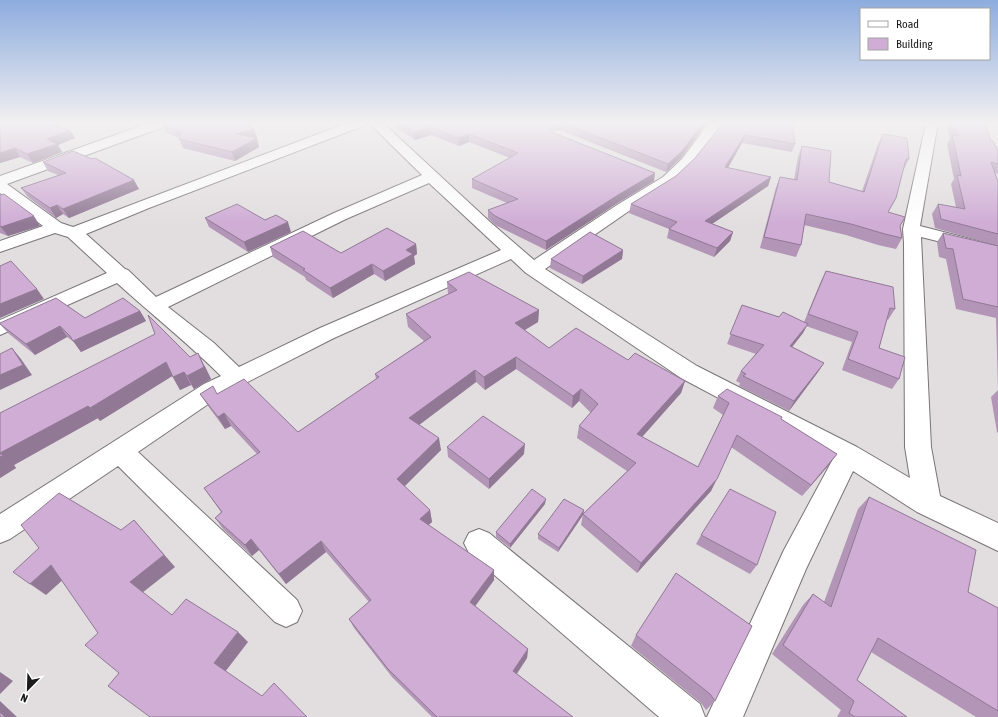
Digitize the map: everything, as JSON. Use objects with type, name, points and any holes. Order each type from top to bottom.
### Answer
[{"type":"street","points":[[0,181],[69,156]]},
{"type":"street","points":[[74,233],[271,156]]},
{"type":"street","points":[[411,156],[484,226],[533,269],[689,372],[848,455],[927,503],[998,537]]},
{"type":"street","points":[[533,269],[668,180],[691,156]]},
{"type":"street","points":[[925,156],[911,229],[913,243],[918,447],[927,503]]},
{"type":"street","points":[[653,174],[668,180]]},
{"type":"street","points":[[154,306],[326,222],[432,176]]},
{"type":"street","points":[[0,186],[55,227],[74,233],[121,274],[154,306],[210,351],[237,378]]},
{"type":"street","points":[[0,247],[55,227]]},
{"type":"street","points":[[911,229],[998,251]]},
{"type":"street","points":[[0,530],[212,390],[327,332],[379,311],[513,251]]},
{"type":"street","points":[[0,328],[121,274]]},
{"type":"street","points":[[120,451],[286,611]]},
{"type":"street","points":[[725,717],[795,560],[848,455]]},
{"type":"street","points":[[479,543],[687,717]]},
{"type":"building","points":[[58,156],[95,158],[134,180],[63,209],[57,205],[50,208],[21,188],[66,173],[43,162]]},
{"type":"building","points":[[512,156],[613,156],[655,173],[546,241],[495,216],[488,210],[518,199],[472,179]]},
{"type":"building","points":[[649,156],[676,156],[668,164]]},
{"type":"building","points":[[696,156],[732,156],[725,167],[771,177],[705,221],[733,232],[717,248],[669,229],[677,222],[631,204],[676,176]]},
{"type":"building","points":[[800,156],[831,156],[829,182],[864,192],[876,156],[909,156],[909,159],[906,159],[896,198],[888,212],[905,217],[900,226],[902,238],[851,224],[806,214],[801,245],[764,237],[780,177],[797,180]]},
{"type":"building","points":[[957,156],[998,156],[998,164],[991,162],[998,182],[998,234],[941,219],[938,204],[965,209],[957,175],[961,176]]},
{"type":"building","points":[[4,194],[34,216],[1,227],[0,195]]},
{"type":"building","points":[[237,204],[265,220],[276,215],[288,222],[244,242],[205,218]]},
{"type":"building","points":[[387,228],[416,244],[406,250],[413,254],[383,271],[372,264],[330,288],[303,270],[305,269],[270,247],[303,231],[341,253]]},
{"type":"building","points":[[590,232],[623,250],[583,276],[551,259]]},
{"type":"building","points":[[943,233],[998,246],[998,307],[963,299],[953,249],[946,248]]},
{"type":"building","points":[[11,261],[37,289],[0,304],[0,266]]},
{"type":"building","points":[[826,271],[893,287],[895,309],[890,308],[879,348],[905,357],[899,379],[848,359],[858,332],[808,314]]},
{"type":"building","points":[[469,272],[539,310],[515,323],[549,348],[576,328],[628,360],[635,353],[685,381],[637,434],[698,467],[729,403],[718,396],[727,389],[782,417],[781,419],[837,454],[811,485],[737,435],[717,479],[641,563],[583,514],[636,463],[579,426],[598,404],[581,389],[573,396],[516,357],[484,377],[475,370],[409,418],[439,438],[397,479],[430,510],[420,519],[494,570],[470,602],[528,649],[513,671],[573,717],[437,717],[388,669],[349,619],[371,600],[321,541],[279,574],[251,539],[245,545],[215,518],[222,512],[204,488],[260,452],[224,413],[218,417],[200,394],[213,386],[217,394],[244,379],[298,432],[379,377],[375,374],[431,337],[406,314],[457,290],[447,282]]},
{"type":"building","points":[[56,298],[85,318],[123,298],[140,311],[73,341],[60,326],[26,344],[0,324]]},
{"type":"building","points":[[742,305],[779,317],[783,312],[808,324],[790,346],[824,363],[794,401],[743,376],[746,374],[741,371],[764,345],[730,334]]},
{"type":"building","points":[[148,315],[190,357],[198,353],[204,367],[187,376],[184,372],[173,377],[166,362],[90,408],[88,406],[0,453],[0,413],[155,334]]},
{"type":"building","points":[[12,348],[23,365],[0,375],[0,354]]},
{"type":"building","points":[[483,416],[525,444],[489,479],[447,447]]},
{"type":"building","points":[[532,489],[546,499],[510,544],[496,532]]},
{"type":"building","points":[[730,489],[776,512],[757,565],[701,535]]},
{"type":"building","points":[[59,493],[121,530],[134,520],[164,555],[130,582],[172,615],[186,599],[238,632],[214,663],[262,696],[274,683],[307,717],[150,717],[108,686],[119,673],[85,645],[98,633],[51,565],[30,584],[13,572],[39,548],[21,525]]},
{"type":"building","points":[[869,497],[976,550],[968,592],[998,608],[998,711],[878,638],[857,680],[907,717],[855,717],[849,713],[854,701],[783,645],[813,594],[831,607]]},
{"type":"building","points":[[564,499],[584,510],[559,548],[538,534]]},
{"type":"building","points":[[676,573],[752,626],[715,701],[710,694],[636,635]]},
{"type":"building","points":[[0,712],[5,717],[0,717]]}]
